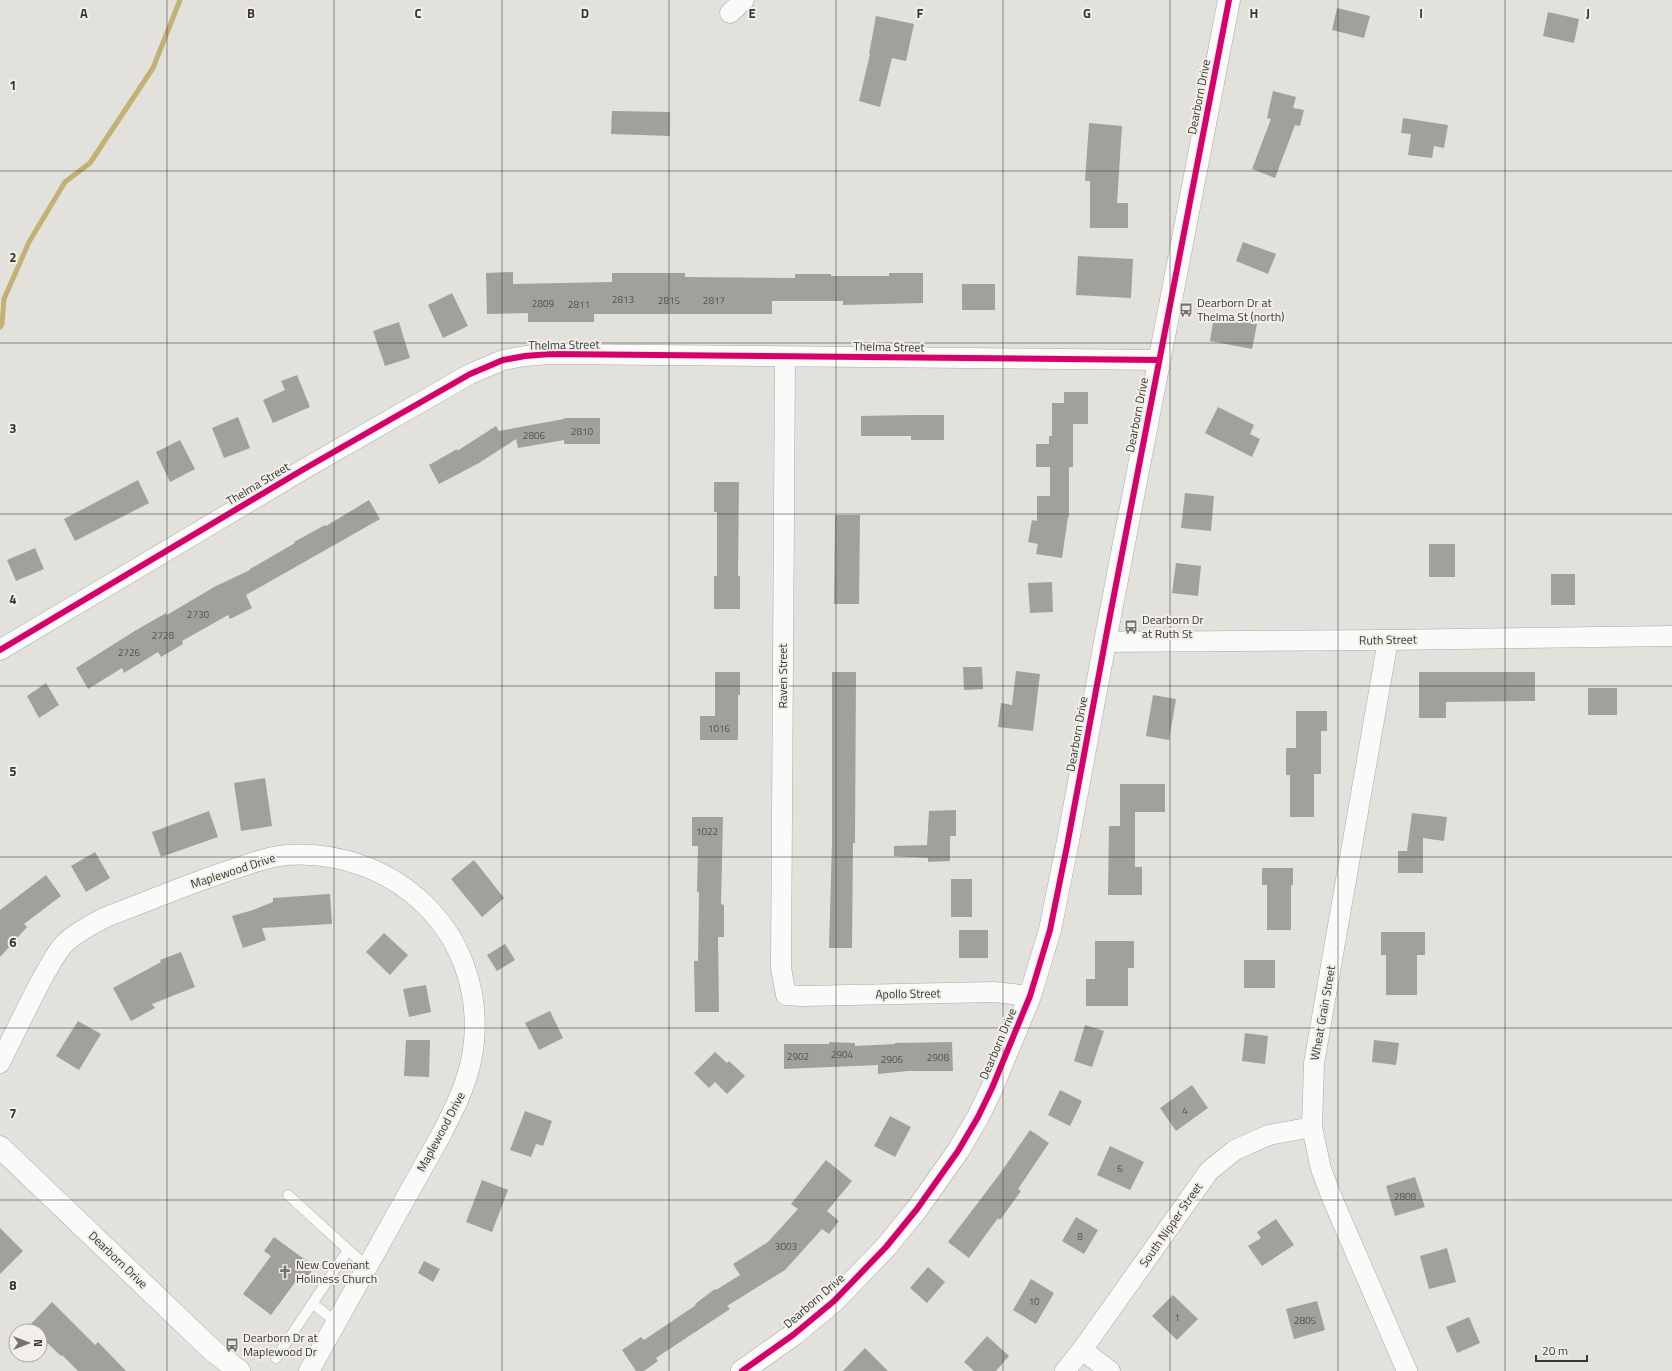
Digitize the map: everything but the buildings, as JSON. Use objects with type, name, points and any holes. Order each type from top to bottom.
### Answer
[{"type":"street","points":[[730,13],[744,0]]},
{"type":"street","name":"Dearborn Drive","points":[[742,1371],[793,1335],[834,1301],[886,1247],[917,1209],[958,1151],[978,1117],[992,1088],[1030,996],[1052,922],[1229,0]]},
{"type":"street","name":"Thelma Street","points":[[0,650],[311,465],[470,374],[504,360],[525,356],[550,354],[1159,360]]},
{"type":"street","name":"Raven Street","points":[[785,357],[781,968],[786,994]]},
{"type":"street","name":"Ruth Street","points":[[1105,642],[1672,636]]},
{"type":"street","name":"Wheat Grain Street","points":[[1388,640],[1314,1063],[1312,1127],[1321,1168],[1332,1198],[1408,1371]]},
{"type":"street","name":"Maplewood Drive","points":[[0,1063],[55,956],[64,944],[75,934],[106,917],[226,871],[285,855],[310,854],[355,862],[397,882],[416,896],[451,935],[460,952],[470,982],[474,1000],[474,1043],[465,1085],[458,1102],[308,1371]]},
{"type":"street","name":"Apollo Street","points":[[786,994],[803,996],[994,992],[1030,996]]},
{"type":"street","name":"South Nipper Street","points":[[1065,1371],[1082,1350],[1209,1171],[1235,1150],[1269,1135],[1312,1127]]},
{"type":"street","name":"Dearborn Drive","points":[[0,1147],[212,1350],[239,1371]]},
{"type":"street","points":[[1082,1350],[1110,1371]]},
{"type":"lane","points":[[288,1194],[367,1267]]},
{"type":"lane","points":[[276,1358],[348,1250]]},
{"type":"lane","points":[[312,1303],[336,1322]]},
{"type":"waterway","points":[[0,327],[2,324],[4,299],[29,242],[65,182],[90,163],[153,68],[180,0]]},
{"type":"cycle path","points":[[742,1371],[793,1335],[834,1301],[886,1247],[917,1209],[958,1151],[978,1117],[992,1088],[1030,996],[1050,930],[1067,846],[1229,0]]},
{"type":"cycle path","points":[[0,650],[304,469],[470,374],[503,360],[550,354],[1159,360]]},
{"type":"place","name":"Dearborn Dr at Thelma St (north)","points":[[1186,310]]},
{"type":"place","name":"Dearborn Dr at Ruth St","points":[[1131,627]]},
{"type":"place","name":"New Covenant Holiness Church","points":[[285,1272]]},
{"type":"place","name":"Dearborn Dr at Maplewood Dr","points":[[232,1345]]}]
